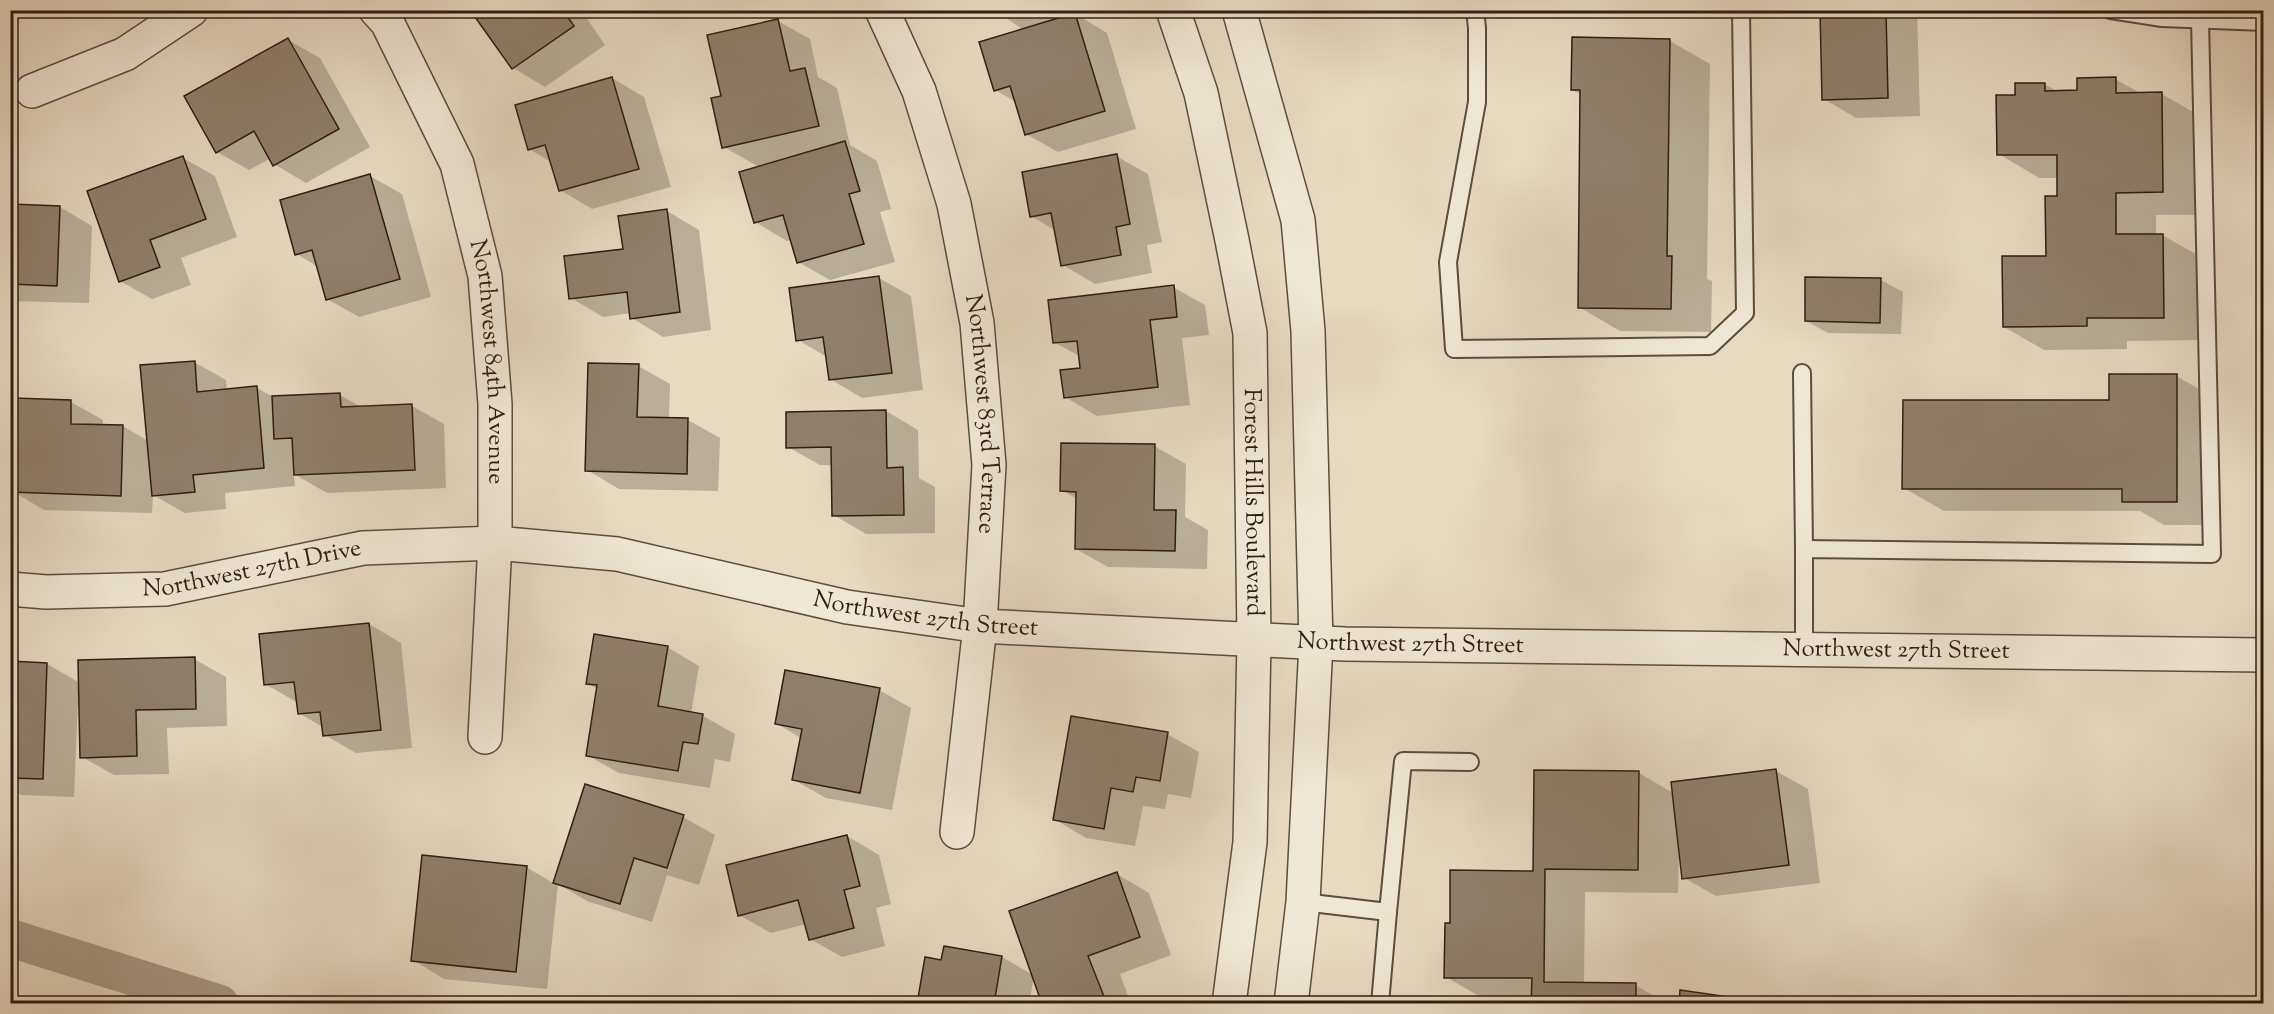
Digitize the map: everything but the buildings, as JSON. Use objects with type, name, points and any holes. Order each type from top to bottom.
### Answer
[{"type":"street","points":[[32,91],[125,54],[191,10]]},
{"type":"street","name":"Northwest 84th Avenue","points":[[376,10],[387,22],[457,164],[485,276],[495,404],[495,543],[485,736]]},
{"type":"street","name":"Northwest 83rd Terrace","points":[[882,10],[919,91],[951,193],[977,323],[989,465],[980,626],[957,832]]},
{"type":"street","name":"Forest Hills Boulevard","points":[[1173,10],[1201,93],[1250,333],[1254,640],[1250,842],[1228,1004]]},
{"type":"street","points":[[1239,10],[1298,220],[1308,331],[1316,643],[1303,902],[1291,1004]]},
{"type":"street","name":"Northwest 27th Drive","points":[[10,589],[46,592],[165,589],[363,548],[495,543]]},
{"type":"street","name":"Northwest 27th Street","points":[[495,543],[616,554],[847,607],[980,626],[1316,643],[2264,656]]},
{"type":"lane","points":[[1480,13],[1477,102],[1448,262],[1454,349],[1710,346],[1745,313],[1741,10]]},
{"type":"lane","points":[[2111,10],[2180,15],[2200,20],[2264,22]]},
{"type":"lane","points":[[1804,549],[2212,554],[2200,20]]},
{"type":"lane","points":[[1802,373],[1804,650]]},
{"type":"lane","points":[[1380,1004],[1403,761],[1470,762]]},
{"type":"lane","points":[[1303,902],[1388,912]]},
{"type":"waterway","points":[[10,938],[220,1004]]}]
